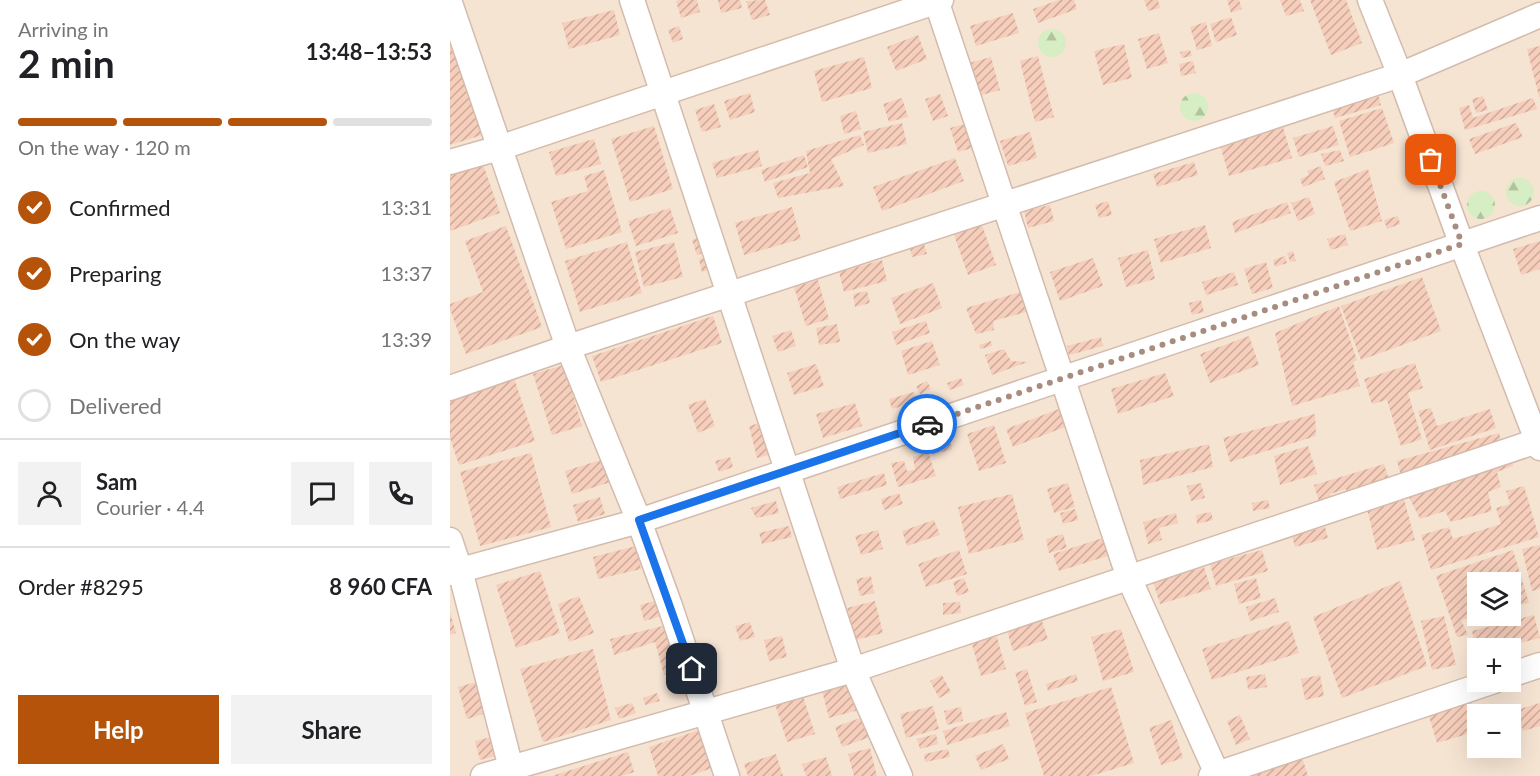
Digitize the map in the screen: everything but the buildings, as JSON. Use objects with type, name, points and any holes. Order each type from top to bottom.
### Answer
[{"type":"street","points":[[632,0],[853,670],[900,776]]},
{"type":"street","points":[[450,162],[499,148],[938,0],[1129,578],[1215,775],[1467,690]]},
{"type":"street","points":[[483,776],[511,772],[706,711],[853,670],[1539,443],[1370,0]]},
{"type":"street","points":[[450,3],[568,346],[639,520],[727,776]]},
{"type":"street","points":[[450,388],[568,346],[1400,75],[1540,15]]},
{"type":"street","points":[[455,571],[639,520],[1540,218]]},
{"type":"street","points":[[450,540],[455,571],[511,772]]},
{"type":"street","points":[[1521,671],[1540,665]]},
{"type":"shaded area","points":[[450,0],[1540,0],[1540,776],[450,776]]},
{"type":"green space","points":[[1052,29],[1062,33],[1066,43],[1062,53],[1052,57],[1042,53],[1038,43],[1042,33]]},
{"type":"green space","points":[[1194,93],[1204,97],[1208,107],[1204,117],[1194,121],[1184,117],[1180,107],[1184,97]]},
{"type":"green space","points":[[1520,178],[1530,182],[1534,192],[1530,202],[1520,206],[1510,202],[1506,192],[1510,182]]},
{"type":"green space","points":[[1481,191],[1491,195],[1495,205],[1491,215],[1481,219],[1471,215],[1467,205],[1471,195]]},
{"type":"way so far","points":[[927,424],[1462,244],[1431,160]]},
{"type":"route","points":[[692,669],[639,520],[927,424]]}]
